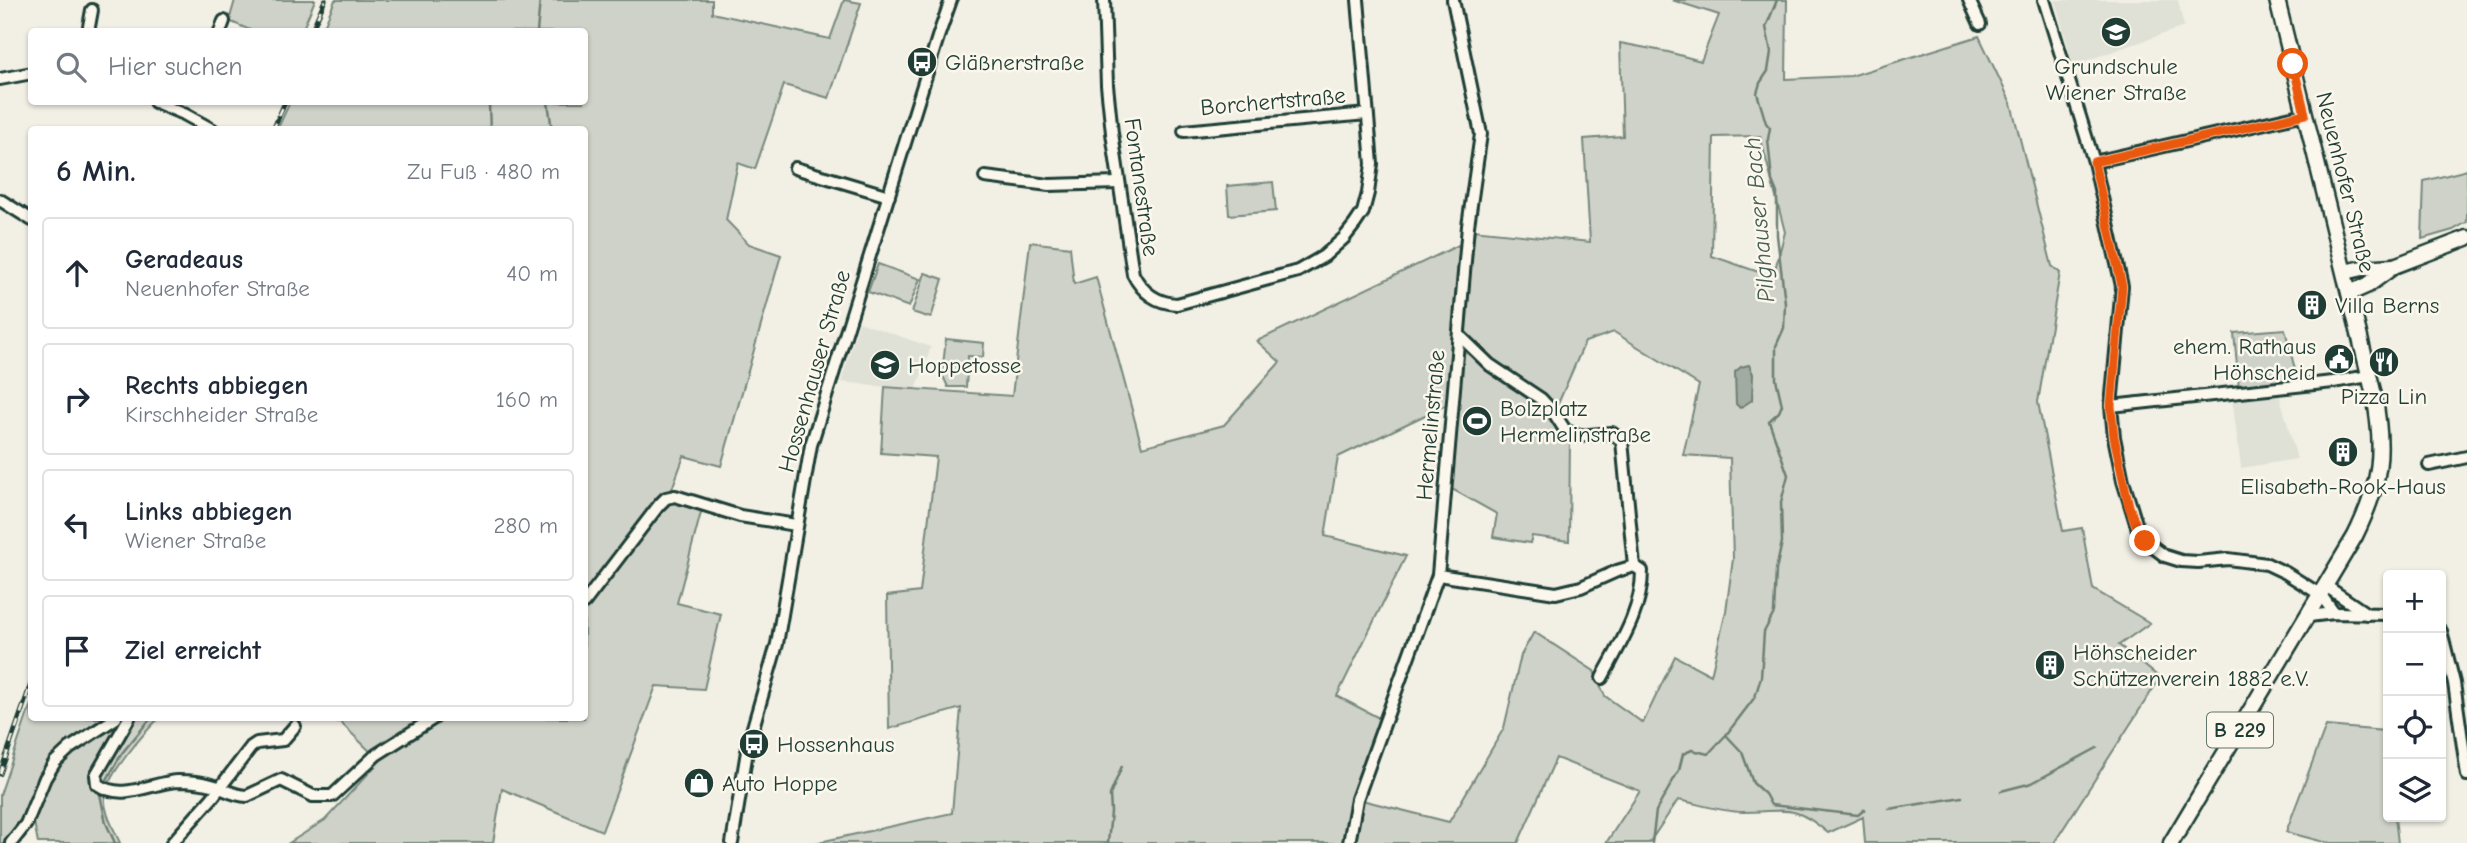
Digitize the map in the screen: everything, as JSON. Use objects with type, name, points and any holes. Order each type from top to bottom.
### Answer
[{"type":"main road","name":"Neuenhofer Straße","points":[[2277,0],[2370,376],[2381,446],[2374,492],[2355,536],[2324,590]]},
{"type":"main road","points":[[2350,293],[2368,285],[2394,266],[2467,238]]},
{"type":"main road","points":[[2344,272],[2394,266]]},
{"type":"main road","name":"B 229","points":[[2171,843],[2324,590]]},
{"type":"street","name":"Hossenhauser Straße","points":[[732,843],[748,745],[777,644],[796,525],[819,416],[937,37],[951,0]]},
{"type":"street","name":"Fontanestraße","points":[[1104,0],[1107,85],[1118,183],[1133,274],[1138,284],[1150,296],[1177,304],[1298,271],[1324,256],[1344,238],[1363,212],[1372,164],[1358,0]]},
{"type":"street","name":"Hermelinstraße","points":[[1349,843],[1357,799],[1438,575],[1468,226],[1481,134],[1453,0]]},
{"type":"street","points":[[1969,0],[1980,24]]},
{"type":"street","points":[[2044,0],[2094,162],[2122,286],[2111,406],[2118,457],[2129,506],[2139,533],[2151,547],[2165,556],[2181,561],[2228,559],[2267,564],[2324,590],[2367,614]]},
{"type":"street","points":[[89,28],[92,10]]},
{"type":"street","points":[[0,79],[28,75]]},
{"type":"street","points":[[162,105],[206,126]]},
{"type":"street","points":[[184,114],[188,105]]},
{"type":"street","name":"Borchertstraße","points":[[1184,131],[1367,114]]},
{"type":"street","points":[[2094,162],[2305,114]]},
{"type":"street","points":[[796,167],[889,196]]},
{"type":"street","points":[[985,177],[1049,185],[1118,183]]},
{"type":"street","points":[[0,200],[28,218]]},
{"type":"street","points":[[1460,336],[1490,365],[1541,399],[1565,430],[1578,436],[1612,433],[1622,441],[1634,566],[1642,572],[1641,594],[1631,623],[1602,678]]},
{"type":"street","points":[[2111,406],[2333,383],[2370,376]]},
{"type":"street","points":[[2429,465],[2467,457]]},
{"type":"street","points":[[588,598],[653,512],[670,496],[740,516],[796,525]]},
{"type":"street","points":[[1438,575],[1556,593],[1581,587],[1634,566]]},
{"type":"street","points":[[2324,590],[2334,613]]},
{"type":"street","points":[[2309,616],[2334,613],[2383,614]]},
{"type":"street","points":[[2442,633],[2454,683],[2467,775]]},
{"type":"street","points":[[2454,683],[2467,682]]},
{"type":"street","points":[[11,843],[26,824],[45,778],[55,762],[70,748],[111,721]]},
{"type":"street","points":[[128,721],[97,774],[98,786],[117,792],[173,782],[199,782],[247,796],[281,780],[313,796],[332,796],[376,755],[429,721]]},
{"type":"street","points":[[172,843],[253,745],[283,740],[295,726]]},
{"type":"shaded area","points":[[235,0],[315,0],[303,28],[245,28],[229,21]]},
{"type":"shaded area","points":[[335,0],[712,0],[712,13],[830,39],[844,0],[861,3],[829,98],[784,85],[755,169],[738,163],[726,220],[749,244],[781,255],[721,466],[684,456],[672,489],[704,501],[677,603],[721,614],[704,689],[656,686],[602,831],[502,789],[493,843],[289,843],[325,820],[380,761],[340,722],[329,721],[588,721],[588,126],[279,126],[289,105],[588,105],[588,28],[323,28]]},
{"type":"shaded area","points":[[1672,0],[1787,0],[1786,79],[1851,76],[1979,36],[2011,103],[2052,266],[2060,273],[2038,402],[2063,531],[2082,528],[2093,589],[2150,623],[2119,645],[2160,678],[2054,843],[1865,843],[1863,817],[1828,833],[1816,823],[1788,811],[1735,812],[1678,800],[1649,843],[1606,843],[1640,791],[1556,758],[1518,843],[815,843],[952,813],[961,708],[889,729],[887,596],[920,592],[936,457],[881,453],[885,387],[1012,396],[1030,242],[1070,247],[1074,284],[1096,277],[1142,447],[1224,425],[1280,362],[1257,341],[1463,243],[1448,404],[1338,457],[1325,536],[1406,556],[1337,696],[1381,719],[1354,798],[1449,822],[1504,728],[1521,655],[1534,632],[1594,671],[1605,696],[1643,723],[1675,656],[1711,675],[1726,611],[1733,559],[1730,458],[1683,455],[1699,385],[1614,332],[1585,342],[1554,413],[1570,437],[1569,541],[1532,536],[1530,543],[1493,537],[1497,514],[1450,488],[1473,230],[1590,242],[1584,139],[1623,136],[1620,43],[1701,61],[1719,15]],"holes":[[[1760,136],[1785,232],[1773,277],[1712,256],[1714,137]]]},
{"type":"shaded area","name":"Grundschule Wiener Straße","points":[[2055,0],[2178,0],[2184,27],[2073,65]]},
{"type":"shaded area","points":[[2467,170],[2467,222],[2453,230],[2422,239],[2424,181]]},
{"type":"shaded area","points":[[1273,182],[1276,211],[1229,215],[1227,186]]},
{"type":"shaded area","points":[[878,264],[920,279],[909,307],[868,292]]},
{"type":"shaded area","points":[[925,273],[943,279],[931,318],[912,312]]},
{"type":"shaded area","name":"Hoppetosse","points":[[859,322],[931,347],[916,390],[841,382]]},
{"type":"shaded area","points":[[2285,329],[2298,382],[2239,388],[2234,333]]},
{"type":"shaded area","points":[[946,339],[984,343],[983,357],[968,356],[966,387],[948,387],[942,374]]},
{"type":"shaded area","points":[[1749,365],[1753,374],[1752,400],[1740,408],[1736,404],[1735,372]]},
{"type":"shaded area","points":[[2279,393],[2297,459],[2241,468],[2232,398]]},
{"type":"shaded area","points":[[28,713],[28,721],[156,721],[128,754],[113,776],[105,795],[110,820],[120,843],[38,843],[34,822],[12,843],[0,843],[0,795]]},
{"type":"shaded area","points":[[2326,726],[2383,731],[2383,822],[2396,822],[2398,843],[2328,843],[2286,832]]},
{"type":"waterway","points":[[537,28],[540,0]]},
{"type":"waterway","name":"Pilghauser Bach","points":[[1652,843],[1656,811],[1679,770],[1683,754],[1692,750],[1708,754],[1755,697],[1761,677],[1764,632],[1774,613],[1776,570],[1782,542],[1781,502],[1788,475],[1769,421],[1782,405],[1776,379],[1776,346],[1784,328],[1785,303],[1777,235],[1777,193],[1772,181],[1768,139],[1770,128],[1757,93],[1768,71],[1771,52],[1766,27],[1777,0]]},
{"type":"waterway","points":[[489,105],[490,126]]},
{"type":"waterway","points":[[548,105],[551,126]]},
{"type":"waterway","points":[[105,783],[122,753],[149,721]]},
{"type":"waterway","points":[[1726,735],[1742,752],[1753,783],[1765,794],[1771,805],[1858,815],[1865,809]]},
{"type":"waterway","points":[[2001,791],[2032,783],[2097,748]]},
{"type":"waterway","points":[[1108,843],[1110,795],[1122,766]]},
{"type":"waterway","points":[[100,794],[106,823],[115,843]]},
{"type":"waterway","points":[[1889,809],[1962,797]]},
{"type":"railway","points":[[313,28],[325,0]]},
{"type":"railway","points":[[275,126],[284,105]]},
{"type":"railway","points":[[0,774],[28,693]]},
{"type":"place","name":"Grundschule Wiener Straße","points":[[2116,32]]},
{"type":"place","name":"Gläßnerstraße","points":[[922,62]]},
{"type":"place","name":"Villa Berns","points":[[2312,305]]},
{"type":"place","name":"ehem. Rathaus Höhscheid","points":[[2339,359]]},
{"type":"place","name":"Pizza Lin","points":[[2384,362]]},
{"type":"place","name":"Hoppetosse","points":[[885,365]]},
{"type":"place","name":"Bolzplatz Hermelinstraße","points":[[1477,421]]},
{"type":"place","name":"Elisabeth-Rook-Haus","points":[[2343,452]]},
{"type":"place","name":"Höhscheider Schützenverein 1882 e.V.","points":[[2050,665]]},
{"type":"place","name":"Hossenhaus","points":[[754,744]]},
{"type":"place","name":"Auto Hoppe","points":[[699,783]]},
{"type":"route","points":[[2145,541],[2139,533],[2129,506],[2114,437],[2111,406],[2122,286],[2094,162],[2305,114],[2293,64]]}]
